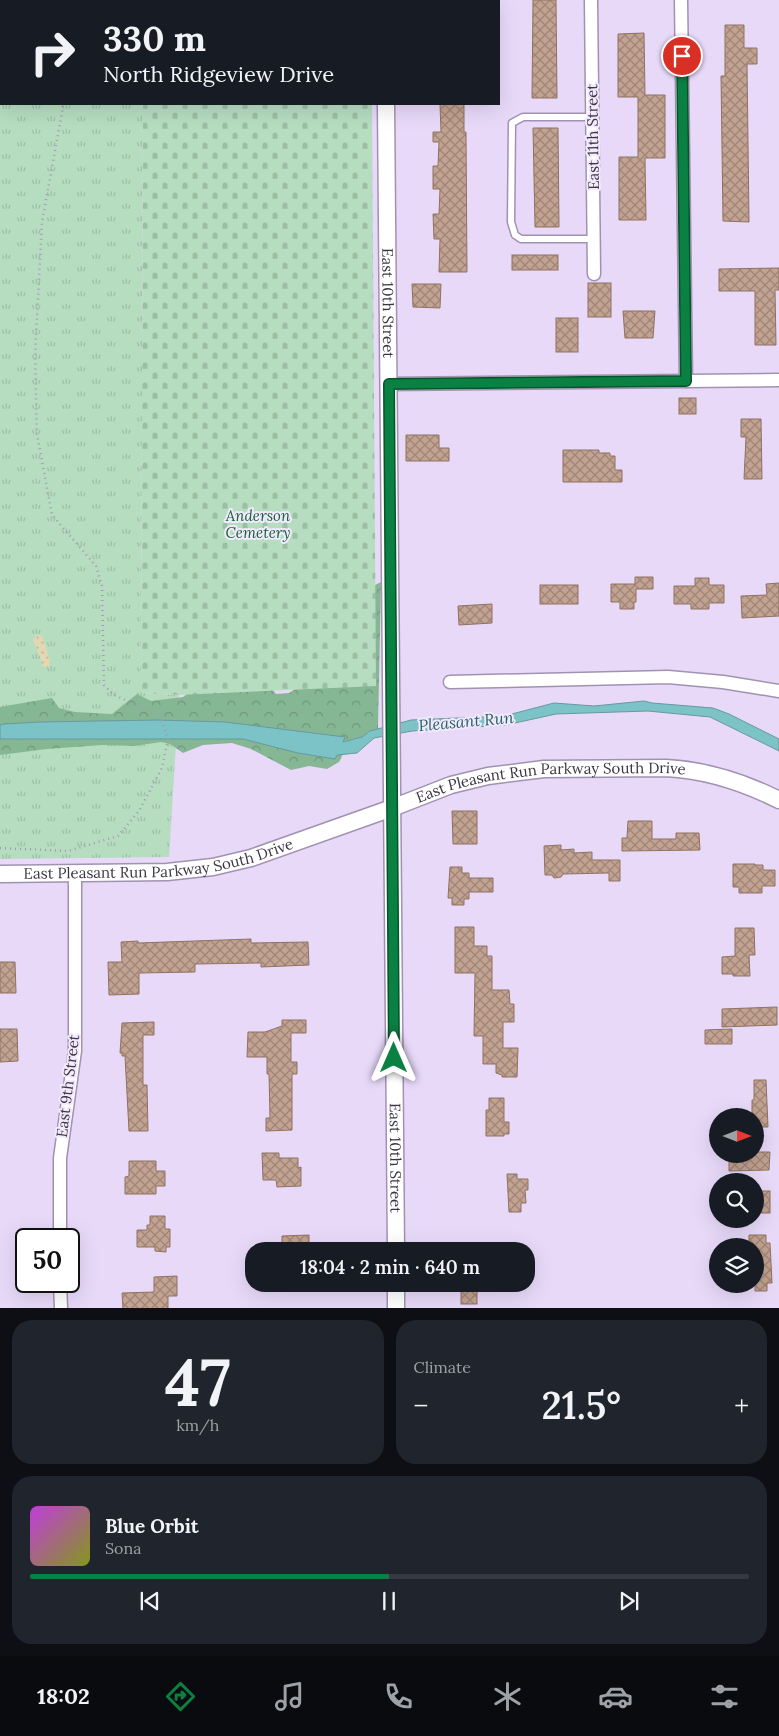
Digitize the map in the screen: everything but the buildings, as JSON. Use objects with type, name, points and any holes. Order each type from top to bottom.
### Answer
[{"type":"main road","name":"East 10th Street","points":[[386,105],[396,1242]]},
{"type":"main road","name":"East Pleasant Run Parkway South Drive","points":[[0,874],[167,872],[225,865],[251,858],[392,808],[434,791],[506,772],[544,769],[685,769],[734,780],[779,800]]},
{"type":"main road","points":[[396,1292],[396,1308]]},
{"type":"street","name":"East 11th Street","points":[[591,0],[594,274]]},
{"type":"street","points":[[681,0],[686,381]]},
{"type":"street","points":[[389,384],[779,380]]},
{"type":"street","points":[[450,682],[649,677],[723,682],[779,691]]},
{"type":"street","name":"East 9th Street","points":[[60,1228],[60,1158],[74,1051],[74,873]]},
{"type":"street","points":[[60,1293],[61,1308]]},
{"type":"lane","points":[[592,117],[523,117],[512,123],[511,222],[515,235],[521,239],[594,238]]},
{"type":"path","points":[[0,848],[68,851],[118,836],[139,811],[162,768],[168,740],[160,715],[114,695],[104,685],[102,586],[96,566],[52,515],[36,434],[35,356],[42,222],[64,108],[61,105]]},
{"type":"green space","points":[[0,105],[143,105],[141,693],[179,695],[169,857],[0,859]]},
{"type":"green space","name":"Anderson Cemetery","points":[[143,105],[372,105],[376,686],[179,695],[141,693]]},
{"type":"green space","points":[[381,582],[378,729],[370,731],[362,737],[339,743],[200,723],[90,727],[0,725],[0,707],[52,698],[59,708],[75,712],[112,714],[137,694],[151,701],[183,697],[191,691],[265,680],[276,694],[289,693],[320,674],[369,588]]},
{"type":"green space","points":[[201,731],[334,755],[343,754],[339,762],[327,769],[309,766],[291,770],[251,749],[232,743],[203,745],[183,753],[170,744],[161,742],[134,746],[102,745],[47,749],[0,755],[0,736]]},
{"type":"sand","points":[[36,635],[40,635],[43,638],[50,659],[49,667],[43,667],[33,640]]},
{"type":"water","name":"Pleasant Run","points":[[644,701],[713,708],[779,739],[779,751],[710,717],[648,711],[556,714],[506,725],[412,731],[374,738],[357,753],[337,755],[335,759],[298,753],[243,739],[0,739],[0,725],[4,724],[157,720],[225,722],[345,737],[343,742],[362,737],[370,731],[411,720],[504,716],[554,703],[594,706]]},
{"type":"route","points":[[394,1058],[389,384],[686,381],[682,56]]}]
